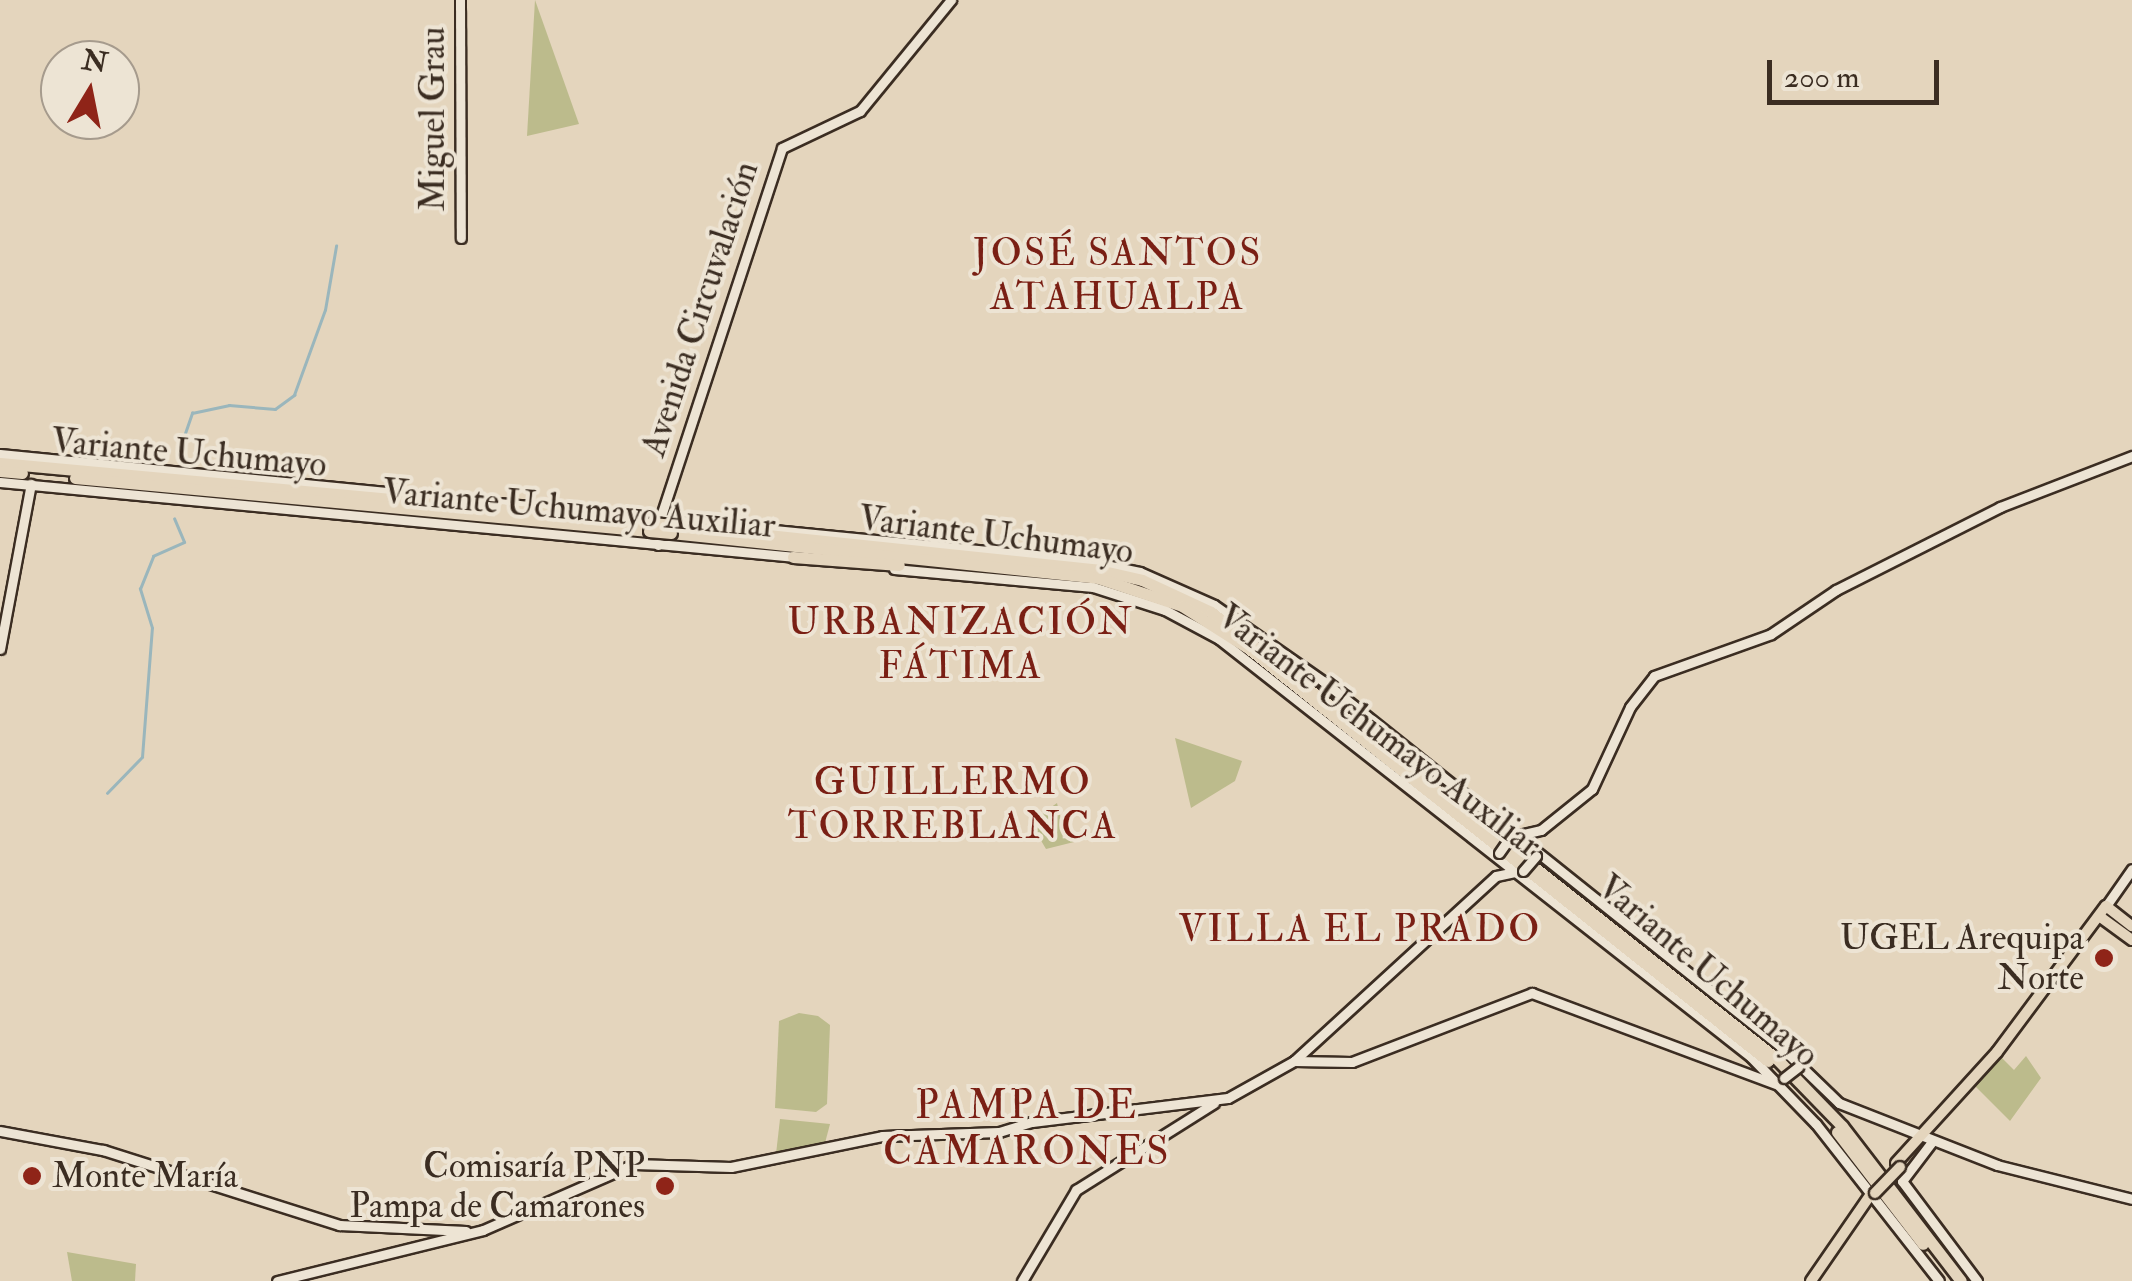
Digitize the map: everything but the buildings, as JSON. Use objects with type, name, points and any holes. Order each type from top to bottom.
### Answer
[{"type":"highway","name":"Variante Uchumayo","points":[[0,463],[661,526],[1128,576],[1212,612],[1296,674],[1777,1059],[1842,1126],[1971,1280]]},
{"type":"highway","points":[[0,477],[35,479]]},
{"type":"highway","name":"Variante Uchumayo","points":[[35,479],[661,526],[1132,586],[1208,620],[1271,666],[1769,1062],[1837,1132],[1952,1281]]},
{"type":"highway","points":[[793,557],[936,561]]},
{"type":"highway","points":[[1271,666],[1299,697],[1390,769]]},
{"type":"highway","points":[[1296,674],[1415,760]]},
{"type":"main road","name":"Miguel Grau","points":[[460,0],[461,238]]},
{"type":"main road","name":"Avenida Circuvalación","points":[[658,545],[782,148],[860,111],[951,0]]},
{"type":"main road","name":"Variante Uchumayo","points":[[0,454],[661,526],[1110,564]]},
{"type":"main road","points":[[1022,1281],[1076,1190],[1215,1101],[1294,1060],[1496,876],[1520,871],[1536,855],[1533,841],[1541,830],[1592,789],[1637,694],[1662,671],[1771,634],[1836,590],[2000,507],[2132,456]]},
{"type":"main road","name":"Variante Uchumayo","points":[[35,479],[162,496]]},
{"type":"main road","points":[[0,650],[35,479]]},
{"type":"main road","name":"Variante Uchumayo Auxiliar","points":[[162,496],[1081,585],[1138,600],[1205,630],[1499,854],[1783,1082]]},
{"type":"main road","name":"Variante Uchumayo Auxiliar","points":[[1110,564],[1166,582],[1229,614],[1387,731],[1415,760],[1801,1067]]},
{"type":"main road","points":[[1496,876],[1499,854],[1512,836],[1541,830]]},
{"type":"main road","points":[[1810,1281],[1873,1192],[1924,1140],[1926,1125],[1997,1052],[2132,869]]},
{"type":"main road","points":[[2103,911],[2132,926]]},
{"type":"main road","points":[[2103,911],[2132,940]]},
{"type":"main road","points":[[1294,1060],[1352,1062],[1532,993],[1783,1082],[1801,1067]]},
{"type":"main road","name":"Variante Uchumayo","points":[[1801,1067],[1840,1103],[1924,1140],[1902,1181],[1971,1280]]},
{"type":"main road","name":"Variante Uchumayo","points":[[1783,1082],[1939,1281]]},
{"type":"main road","points":[[278,1281],[474,1232],[624,1167],[731,1167],[882,1136],[1000,1132],[1032,1122],[1215,1101]]},
{"type":"main road","points":[[0,1131],[103,1150],[339,1225],[474,1232]]},
{"type":"main road","points":[[1924,1140],[2132,1200]]},
{"type":"shaded area","points":[[535,0],[579,124],[527,136]]},
{"type":"shaded area","points":[[1175,738],[1242,761],[1235,781],[1191,808]]},
{"type":"shaded area","points":[[1057,803],[1064,832],[1074,842],[1046,849],[1030,822]]},
{"type":"shaded area","points":[[799,1013],[818,1016],[830,1025],[827,1104],[816,1112],[775,1108],[779,1021]]},
{"type":"shaded area","points":[[1999,1055],[2014,1070],[2026,1056],[2041,1078],[2010,1121],[1973,1084]]},
{"type":"shaded area","name":"PAMPA DE CAMARONES","points":[[780,1119],[830,1124],[825,1143],[776,1154]]},
{"type":"shaded area","points":[[67,1252],[136,1264],[135,1281],[72,1281]]},
{"type":"waterway","points":[[187,462],[181,445],[192,413],[229,405],[275,409],[294,395],[325,310],[336,246]]},
{"type":"waterway","points":[[107,793],[142,757],[152,628],[140,589],[153,556],[184,542],[174,519]]},
{"type":"place","name":"UGEL Arequipa Norte","points":[[2104,958]]},
{"type":"place","name":"Monte María","points":[[32,1176]]},
{"type":"place","name":"Comisaría PNP Pampa de Camarones","points":[[665,1186]]},
{"type":"district","name":"JOSÉ SANTOS ATAHUALPA","points":[[1118,276]]},
{"type":"district","name":"URBANIZACIÓN FÁTIMA","points":[[961,644]]},
{"type":"district","name":"GUILLERMO TORREBLANCA","points":[[953,804]]},
{"type":"district","name":"VILLA EL PRADO","points":[[1360,930]]},
{"type":"district","name":"PAMPA DE CAMARONES","points":[[1027,1129]]}]
